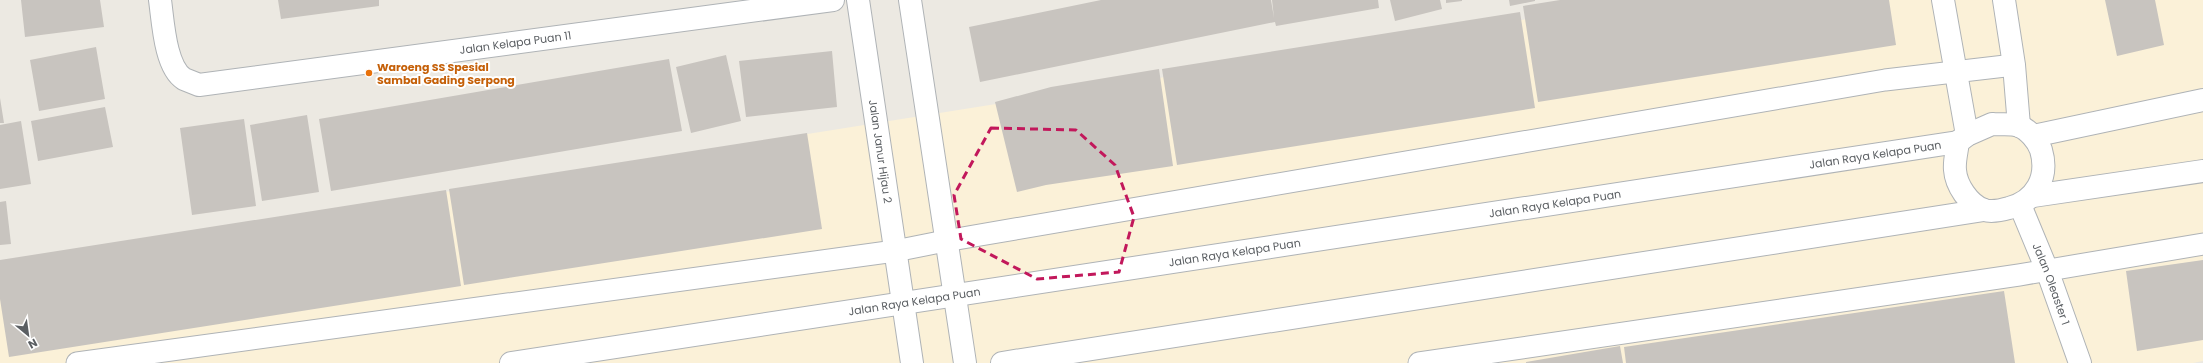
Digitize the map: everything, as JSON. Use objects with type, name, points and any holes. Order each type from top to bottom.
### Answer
[{"type":"street","name":"Jalan Kelapa Puan 11","points":[[160,0],[168,51],[174,67],[183,78],[199,85],[833,0]]},
{"type":"street","name":"Jalan Janur Hijau 2","points":[[858,0],[912,363]]},
{"type":"street","points":[[910,0],[945,241],[965,363]]},
{"type":"street","points":[[1943,0],[1956,71],[1963,139]]},
{"type":"street","points":[[2004,0],[2026,131],[2040,147],[2044,159],[2044,172],[2040,185],[2026,200]]},
{"type":"street","name":"Jalan Raya Kelapa Puan","points":[[511,363],[1963,139],[1992,124],[2026,131],[2203,100]]},
{"type":"street","name":"Jalan Raya Kelapa Puan","points":[[1963,139],[1955,170],[1957,181],[1962,191],[1984,210]]},
{"type":"street","points":[[1002,363],[1984,210],[2000,210],[2026,200],[2203,171]]},
{"type":"street","name":"Jalan Oleaster 1","points":[[2026,200],[2047,270],[2080,363]]},
{"type":"lane","points":[[77,363],[895,252],[945,241],[1869,83],[2014,64]]},
{"type":"lane","points":[[1419,363],[2047,270],[2203,244]]},
{"type":"highlighted area","points":[[991,128],[1076,130],[1115,165],[1134,217],[1119,272],[1037,279],[961,239],[954,195]]},
{"type":"shaded area","points":[[1647,0],[2203,0],[2203,361],[2193,363],[0,363],[0,263]]},
{"type":"building","points":[[21,0],[100,0],[104,27],[25,37]]},
{"type":"building","points":[[278,0],[379,0],[379,6],[281,19]]},
{"type":"building","points":[[1101,0],[1271,0],[1274,18],[1272,0],[1378,0],[1379,8],[1276,26],[1275,22],[980,82],[969,27]]},
{"type":"building","points":[[1390,0],[1440,0],[1442,9],[1395,21]]},
{"type":"building","points":[[1446,0],[1462,0],[1462,1],[1446,3]]},
{"type":"building","points":[[1509,0],[1535,0],[1535,1],[1510,6]]},
{"type":"building","points":[[1560,0],[1889,0],[1896,45],[1538,102],[1523,6]]},
{"type":"building","points":[[2105,0],[2155,0],[2164,45],[2117,56]]},
{"type":"building","points":[[1520,12],[1535,108],[1177,165],[1162,69]]},
{"type":"building","points":[[96,47],[105,99],[39,111],[30,60]]},
{"type":"building","points":[[832,51],[837,107],[746,117],[739,61]]},
{"type":"building","points":[[726,55],[741,121],[691,133],[676,67]]},
{"type":"building","points":[[669,59],[682,131],[331,191],[319,119]]},
{"type":"building","points":[[1159,69],[1173,166],[1046,185],[1017,192],[995,102],[1051,87]]},
{"type":"building","points":[[0,98],[4,123],[0,123]]},
{"type":"building","points":[[105,107],[113,147],[38,161],[31,121]]},
{"type":"building","points":[[307,115],[319,192],[262,201],[250,125]]},
{"type":"building","points":[[244,119],[256,206],[192,215],[180,128]]},
{"type":"building","points":[[21,121],[31,184],[0,189],[0,125]]},
{"type":"building","points":[[807,133],[822,229],[464,285],[449,189]]},
{"type":"building","points":[[446,190],[461,286],[9,357],[0,299],[0,260]]},
{"type":"building","points":[[6,201],[11,244],[0,245],[0,202]]},
{"type":"building","points":[[2203,260],[2203,340],[2137,351],[2126,271]]},
{"type":"building","points":[[2004,291],[2015,363],[1626,363],[1624,347]]},
{"type":"building","points":[[1620,346],[1623,363],[1526,363],[1526,362]]},
{"type":"place","name":"Waroeng SS Spesial Sambal Gading Serpong","points":[[369,73]]}]
